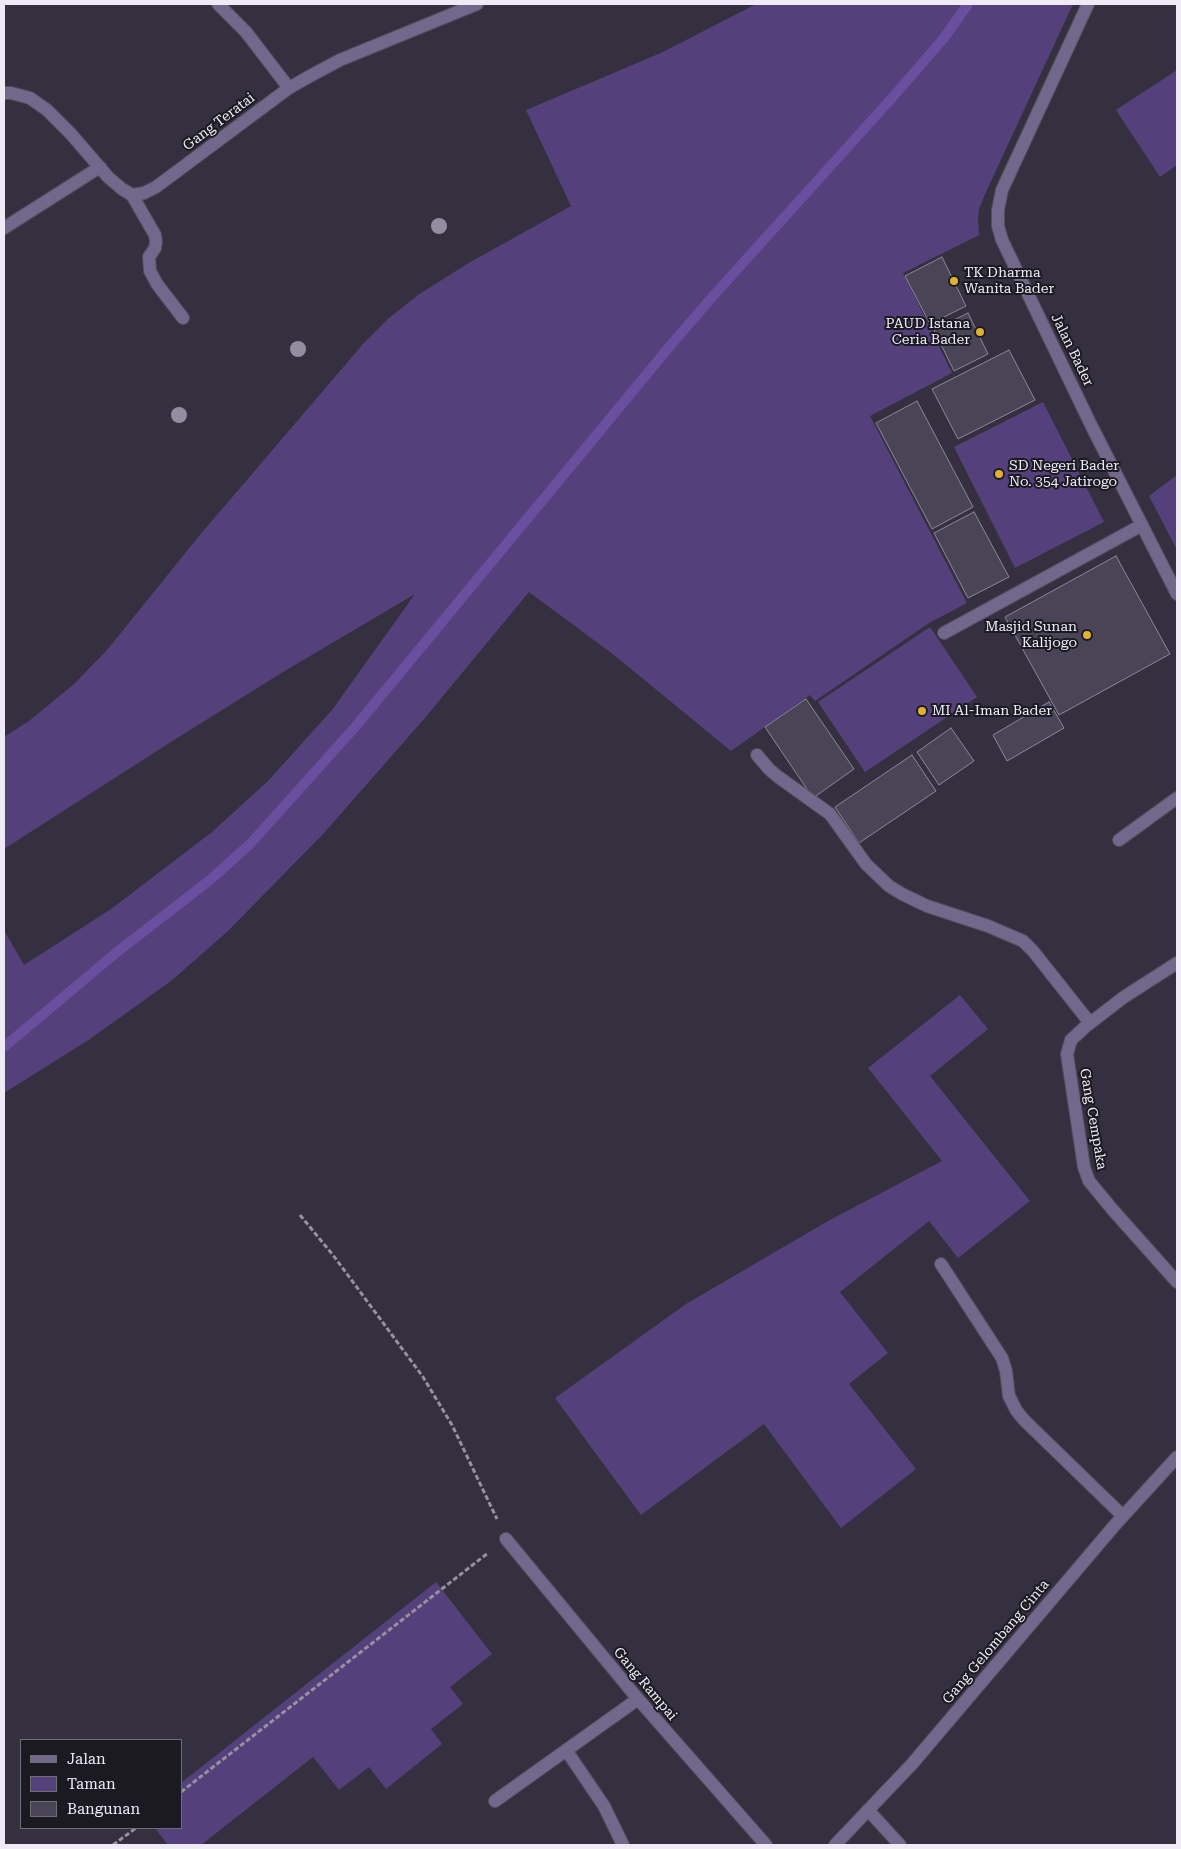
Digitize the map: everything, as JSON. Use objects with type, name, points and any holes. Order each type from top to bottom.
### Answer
[{"type":"street","points":[[218,4],[246,32],[289,88]]},
{"type":"street","name":"Gang Teratai","points":[[132,195],[144,194],[156,187],[289,88],[340,60],[477,4]]},
{"type":"street","name":"Jalan Bader","points":[[1088,4],[1002,190],[998,210],[998,226],[1002,240],[1091,425],[1177,594]]},
{"type":"street","points":[[4,93],[30,98],[47,110],[122,189],[132,195],[155,235],[156,248],[149,257],[150,271],[157,284],[183,318]]},
{"type":"street","points":[[4,228],[100,167]]},
{"type":"street","points":[[944,632],[1142,525]]},
{"type":"street","points":[[758,755],[777,776],[830,814],[866,864],[890,886],[927,906],[988,926],[1022,941],[1034,951],[1090,1023],[1124,997],[1177,963]]},
{"type":"street","points":[[1119,840],[1177,798]]},
{"type":"street","name":"Gang Cempaka","points":[[1090,1023],[1074,1037],[1068,1049],[1084,1167],[1089,1181],[1112,1210],[1177,1282]]},
{"type":"street","points":[[940,1264],[1002,1358],[1006,1371],[1009,1396],[1016,1410],[1123,1516]]},
{"type":"street","name":"Gang Gelombang Cinta","points":[[835,1845],[912,1764],[1123,1516],[1177,1456]]},
{"type":"street","name":"Gang Rampai","points":[[506,1538],[638,1699],[766,1845]]},
{"type":"street","points":[[495,1801],[638,1699]]},
{"type":"street","points":[[566,1750],[604,1806],[623,1845]]},
{"type":"street","points":[[868,1810],[900,1845]]},
{"type":"path","points":[[182,1791],[506,1538],[452,1425],[423,1377],[333,1255],[300,1215]]},
{"type":"path","points":[[113,1845],[135,1829]]},
{"type":"green space","points":[[756,4],[1073,4],[979,209],[979,235],[903,273],[952,373],[870,416],[967,603],[929,623],[815,701],[810,695],[731,751],[614,655],[529,592],[424,719],[324,833],[228,931],[171,981],[90,1039],[4,1093],[4,930],[24,965],[111,909],[212,832],[268,781],[332,710],[415,594],[283,672],[4,849],[4,737],[29,721],[74,684],[107,650],[199,536],[363,344],[389,318],[418,295],[467,264],[571,206],[526,110],[663,52]]},
{"type":"green space","points":[[1177,70],[1177,165],[1160,177],[1116,110]]},
{"type":"green space","points":[[1043,402],[1104,522],[1015,568],[954,447]]},
{"type":"green space","points":[[1177,475],[1177,550],[1149,496]]},
{"type":"green space","points":[[930,627],[977,697],[865,772],[818,702]]},
{"type":"green space","points":[[960,995],[988,1029],[930,1076],[1030,1201],[958,1258],[929,1221],[840,1292],[888,1353],[849,1384],[916,1469],[841,1528],[764,1424],[641,1515],[555,1398],[686,1304],[828,1221],[942,1161],[868,1068]]},
{"type":"green space","points":[[436,1582],[492,1654],[450,1687],[463,1704],[431,1729],[442,1744],[386,1789],[369,1767],[339,1790],[313,1757],[201,1845],[168,1845],[156,1829],[182,1829],[182,1782]]},
{"type":"building","points":[[942,257],[966,306],[930,324],[905,276]]},
{"type":"building","points":[[968,313],[988,354],[954,371],[934,330]]},
{"type":"building","points":[[1009,350],[1035,400],[958,439],[932,389]]},
{"type":"building","points":[[917,401],[973,507],[932,529],[876,423]]},
{"type":"building","points":[[974,512],[1009,577],[968,598],[934,533]]},
{"type":"building","name":"Masjid Sunan Kalijogo","points":[[1116,556],[1170,654],[1059,715],[1005,617]]},
{"type":"building","points":[[806,699],[854,769],[813,798],[765,727]]},
{"type":"building","points":[[1049,702],[1064,728],[1007,761],[993,735]]},
{"type":"building","points":[[951,728],[974,761],[939,785],[917,752]]},
{"type":"building","points":[[912,755],[936,791],[859,843],[835,807]]},
{"type":"waterway","points":[[4,1047],[117,952],[210,880],[251,843],[356,726],[670,346],[892,98],[944,38],[968,4]]},
{"type":"place","name":"TK Dharma Wanita Bader","points":[[954,281]]},
{"type":"place","name":"PAUD Istana Ceria Bader","points":[[980,332]]},
{"type":"place","name":"SD Negeri Bader No. 354 Jatirogo","points":[[999,474]]},
{"type":"place","name":"Masjid Sunan Kalijogo","points":[[1087,635]]},
{"type":"place","name":"MI Al-Iman Bader","points":[[922,711]]}]
